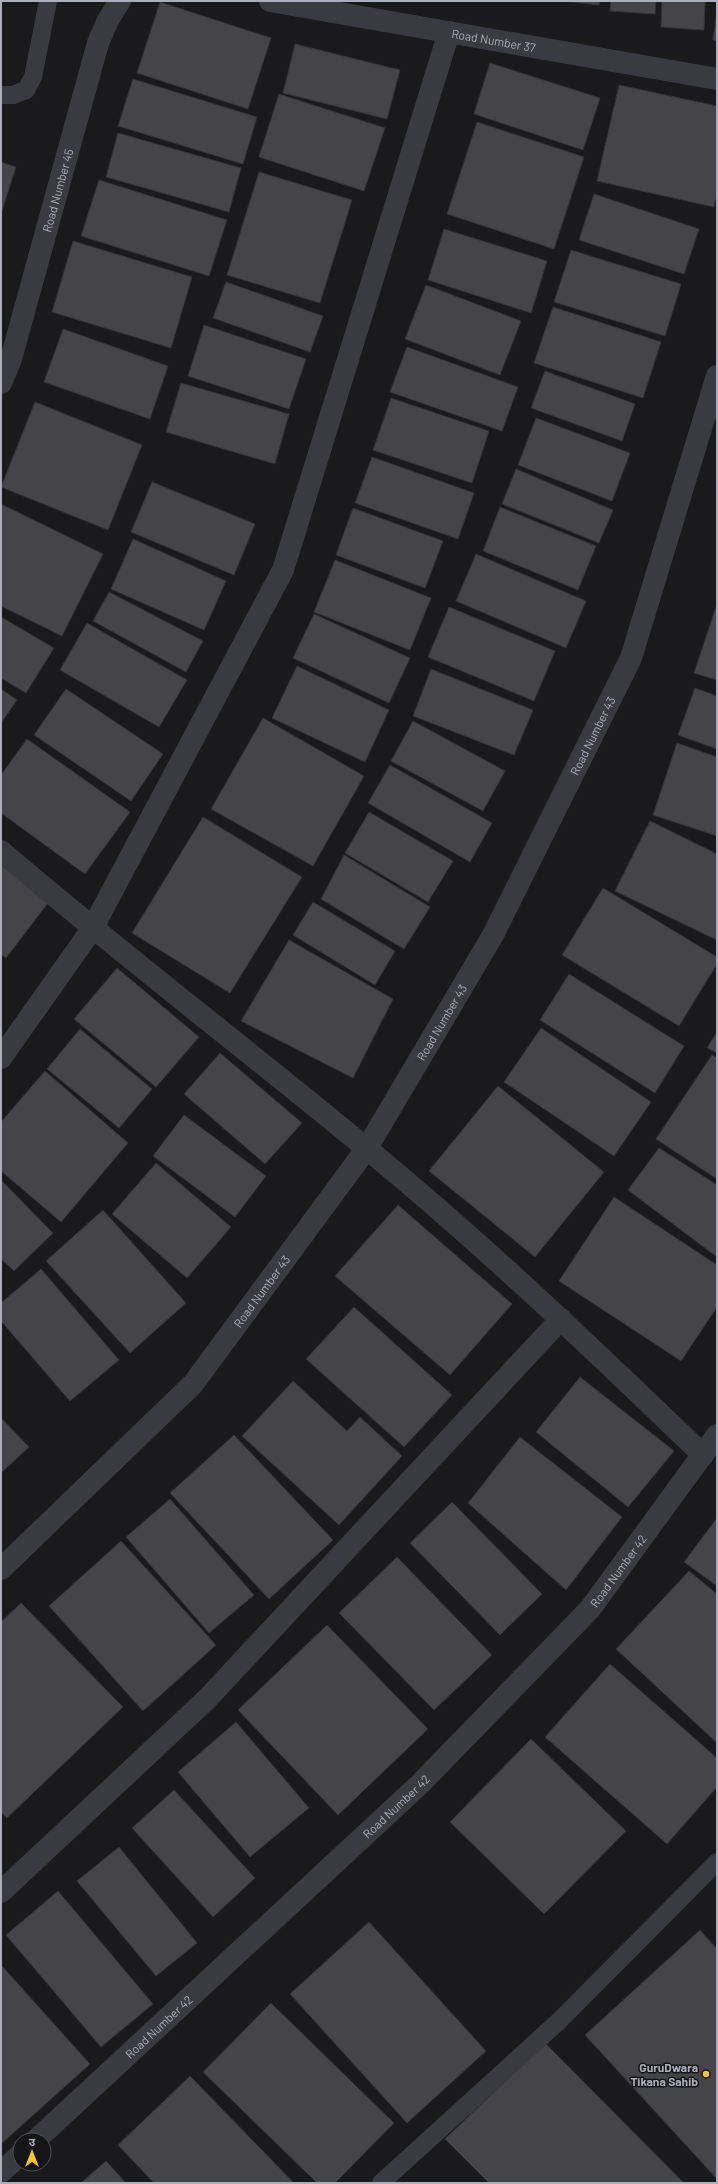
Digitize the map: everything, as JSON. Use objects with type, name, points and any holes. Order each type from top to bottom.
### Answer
[{"type":"street","name":"Road Number 45","points":[[1,383],[12,359],[9,335],[98,43],[111,14],[120,1]]},
{"type":"street","name":"Road Number 37","points":[[270,1],[717,79]]},
{"type":"street","points":[[1,1058],[92,929],[283,570],[449,32]]},
{"type":"street","name":"Road Number 43","points":[[1,1569],[193,1384],[367,1148],[493,935],[632,658],[717,376]]},
{"type":"street","points":[[1,851],[92,929],[367,1148],[561,1319],[703,1455]]},
{"type":"street","points":[[1,1892],[207,1699],[561,1319]]},
{"type":"street","name":"Road Number 42","points":[[45,2132],[420,1784],[590,1609],[717,1435]]},
{"type":"street","points":[[1,2172],[12,2162]]},
{"type":"lane","points":[[1,95],[13,95],[26,90],[32,77],[48,1]]},
{"type":"lane","points":[[380,2183],[559,2021],[717,1862]]},
{"type":"building","points":[[562,1],[600,1],[599,5]]},
{"type":"building","points":[[611,1],[656,1],[655,14],[610,11]]},
{"type":"building","points":[[662,1],[705,1],[704,30],[661,27]]},
{"type":"building","points":[[160,2],[271,38],[248,109],[137,73]]},
{"type":"building","points":[[717,12],[717,41],[713,40]]},
{"type":"building","points":[[295,44],[400,70],[387,119],[283,93]]},
{"type":"building","points":[[490,63],[600,98],[583,150],[474,114]]},
{"type":"building","points":[[133,79],[257,117],[243,164],[118,126]]},
{"type":"building","points":[[619,85],[717,106],[717,192],[714,207],[597,181]]},
{"type":"building","points":[[279,94],[385,128],[364,191],[259,157]]},
{"type":"building","points":[[477,122],[584,157],[554,249],[447,214]]},
{"type":"building","points":[[118,133],[241,168],[229,212],[106,177]]},
{"type":"building","points":[[1,162],[16,167],[1,214]]},
{"type":"building","points":[[259,172],[352,200],[320,303],[227,275]]},
{"type":"building","points":[[99,180],[227,220],[209,276],[81,236]]},
{"type":"building","points":[[594,194],[699,229],[684,274],[579,240]]},
{"type":"building","points":[[444,229],[547,261],[531,313],[428,280]]},
{"type":"building","points":[[73,241],[192,277],[171,348],[52,312]]},
{"type":"building","points":[[571,250],[681,284],[665,336],[554,302]]},
{"type":"building","points":[[226,282],[323,316],[310,352],[213,318]]},
{"type":"building","points":[[426,285],[521,321],[500,375],[405,339]]},
{"type":"building","points":[[553,307],[661,342],[643,398],[534,363]]},
{"type":"building","points":[[204,325],[306,359],[289,409],[188,376]]},
{"type":"building","points":[[63,329],[168,366],[150,419],[44,382]]},
{"type":"building","points":[[407,347],[518,387],[502,431],[390,392]]},
{"type":"building","points":[[545,371],[635,404],[622,441],[531,408]]},
{"type":"building","points":[[181,383],[289,414],[275,464],[166,432]]},
{"type":"building","points":[[391,398],[489,431],[472,483],[373,450]]},
{"type":"building","points":[[35,402],[142,445],[108,530],[1,487]]},
{"type":"building","points":[[536,418],[630,453],[612,501],[518,465]]},
{"type":"building","points":[[372,457],[474,493],[458,539],[355,503]]},
{"type":"building","points":[[516,469],[613,510],[599,543],[502,504]]},
{"type":"building","points":[[152,482],[255,524],[234,575],[131,532]]},
{"type":"building","points":[[1,504],[103,554],[62,636],[1,606]]},
{"type":"building","points":[[500,507],[596,546],[578,590],[483,551]]},
{"type":"building","points":[[353,508],[443,541],[425,588],[336,555]]},
{"type":"building","points":[[133,539],[226,581],[204,630],[111,589]]},
{"type":"building","points":[[476,554],[586,601],[566,648],[456,601]]},
{"type":"building","points":[[335,560],[431,598],[410,650],[314,612]]},
{"type":"building","points":[[109,592],[203,641],[186,672],[93,621]]},
{"type":"building","points":[[717,604],[717,680],[694,673]]},
{"type":"building","points":[[449,607],[555,651],[534,701],[428,657]]},
{"type":"building","points":[[314,614],[410,658],[389,703],[293,658]]},
{"type":"building","points":[[1,617],[54,648],[26,693],[1,678]]},
{"type":"building","points":[[87,623],[187,680],[159,727],[60,670]]},
{"type":"building","points":[[297,666],[389,710],[365,762],[272,718]]},
{"type":"building","points":[[431,669],[533,710],[514,755],[413,716]]},
{"type":"building","points":[[695,688],[717,696],[717,749],[678,735]]},
{"type":"building","points":[[1,689],[17,700],[1,723]]},
{"type":"building","points":[[66,689],[163,754],[131,801],[34,735]]},
{"type":"building","points":[[263,718],[364,776],[313,866],[211,809]]},
{"type":"building","points":[[413,721],[505,771],[483,811],[391,761]]},
{"type":"building","points":[[27,739],[130,812],[85,874],[1,813],[1,775]]},
{"type":"building","points":[[677,743],[717,757],[717,836],[653,815]]},
{"type":"building","points":[[390,765],[492,823],[470,862],[368,803]]},
{"type":"building","points":[[369,812],[453,861],[428,902],[345,853]]},
{"type":"building","points":[[203,817],[302,877],[230,993],[132,933]]},
{"type":"building","points":[[650,821],[717,854],[717,940],[615,891]]},
{"type":"building","points":[[344,855],[430,907],[404,949],[321,899]]},
{"type":"building","points":[[1,860],[51,899],[6,958],[1,954]]},
{"type":"building","points":[[603,888],[717,957],[717,964],[679,1026],[562,955]]},
{"type":"building","points":[[313,902],[395,951],[375,985],[293,935]]},
{"type":"building","points":[[289,940],[393,999],[353,1078],[241,1021]]},
{"type":"building","points":[[117,968],[199,1037],[156,1087],[74,1019]]},
{"type":"building","points":[[569,974],[684,1046],[655,1093],[540,1020]]},
{"type":"building","points":[[541,1028],[651,1102],[614,1156],[504,1082]]},
{"type":"building","points":[[80,1029],[152,1089],[119,1128],[47,1069]]},
{"type":"building","points":[[717,1032],[717,1053],[707,1048]]},
{"type":"building","points":[[220,1053],[302,1123],[265,1164],[184,1094]]},
{"type":"building","points":[[712,1055],[717,1058],[717,1179],[656,1139]]},
{"type":"building","points":[[45,1071],[128,1143],[61,1222],[1,1171],[1,1122]]},
{"type":"building","points":[[498,1086],[604,1172],[535,1257],[429,1171]]},
{"type":"building","points":[[184,1115],[266,1176],[235,1217],[153,1156]]},
{"type":"building","points":[[659,1148],[717,1185],[717,1257],[628,1190]]},
{"type":"building","points":[[156,1163],[231,1227],[187,1278],[112,1214]]},
{"type":"building","points":[[1,1180],[53,1233],[14,1271],[1,1259]]},
{"type":"building","points":[[614,1197],[717,1265],[717,1307],[681,1361],[559,1281]]},
{"type":"building","points":[[398,1205],[512,1304],[450,1375],[335,1276]]},
{"type":"building","points":[[103,1210],[186,1303],[130,1353],[46,1261]]},
{"type":"building","points":[[41,1269],[119,1360],[70,1401],[1,1321],[1,1303]]},
{"type":"building","points":[[354,1307],[452,1395],[404,1447],[306,1359]]},
{"type":"building","points":[[580,1377],[674,1451],[628,1507],[536,1432]]},
{"type":"building","points":[[293,1381],[347,1431],[360,1417],[402,1456],[339,1525],[242,1436]]},
{"type":"building","points":[[1,1418],[29,1447],[1,1473]]},
{"type":"building","points":[[234,1435],[333,1540],[269,1599],[170,1493]]},
{"type":"building","points":[[520,1437],[622,1517],[566,1590],[468,1503]]},
{"type":"building","points":[[170,1499],[254,1595],[209,1633],[126,1537]]},
{"type":"building","points":[[452,1502],[542,1594],[500,1635],[410,1543]]},
{"type":"building","points":[[717,1518],[717,1586],[684,1562]]},
{"type":"building","points":[[121,1541],[216,1645],[143,1711],[49,1606]]},
{"type":"building","points":[[397,1557],[492,1655],[434,1710],[339,1613]]},
{"type":"building","points":[[689,1571],[717,1594],[717,1743],[616,1649]]},
{"type":"building","points":[[21,1603],[123,1707],[7,1818],[1,1812],[1,1622]]},
{"type":"building","points":[[327,1625],[428,1729],[338,1815],[238,1710]]},
{"type":"building","points":[[610,1664],[717,1758],[717,1787],[667,1844],[545,1737]]},
{"type":"building","points":[[236,1722],[309,1808],[250,1857],[178,1772]]},
{"type":"building","points":[[531,1739],[626,1831],[544,1914],[450,1822]]},
{"type":"building","points":[[174,1790],[255,1878],[213,1917],[132,1828]]},
{"type":"building","points":[[119,1847],[197,1943],[156,1976],[77,1881]]},
{"type":"building","points":[[58,1891],[153,2004],[101,2047],[6,1935]]},
{"type":"building","points":[[369,1922],[486,2051],[407,2123],[290,1994]]},
{"type":"building","points":[[700,1930],[717,1949],[717,2179],[585,2035]]},
{"type":"building","points":[[2,1966],[90,2064],[14,2132],[12,2132],[12,2134],[1,2144]]},
{"type":"building","points":[[271,2003],[394,2123],[335,2183],[317,2183],[203,2072]]},
{"type":"building","points":[[545,2043],[684,2183],[489,2183],[445,2139]]},
{"type":"building","points":[[190,2076],[294,2183],[154,2183],[118,2145]]},
{"type":"building","points":[[106,2161],[126,2183],[81,2183]]},
{"type":"place","name":"GuruDwara Tikana Sahib","points":[[706,2074]]}]
